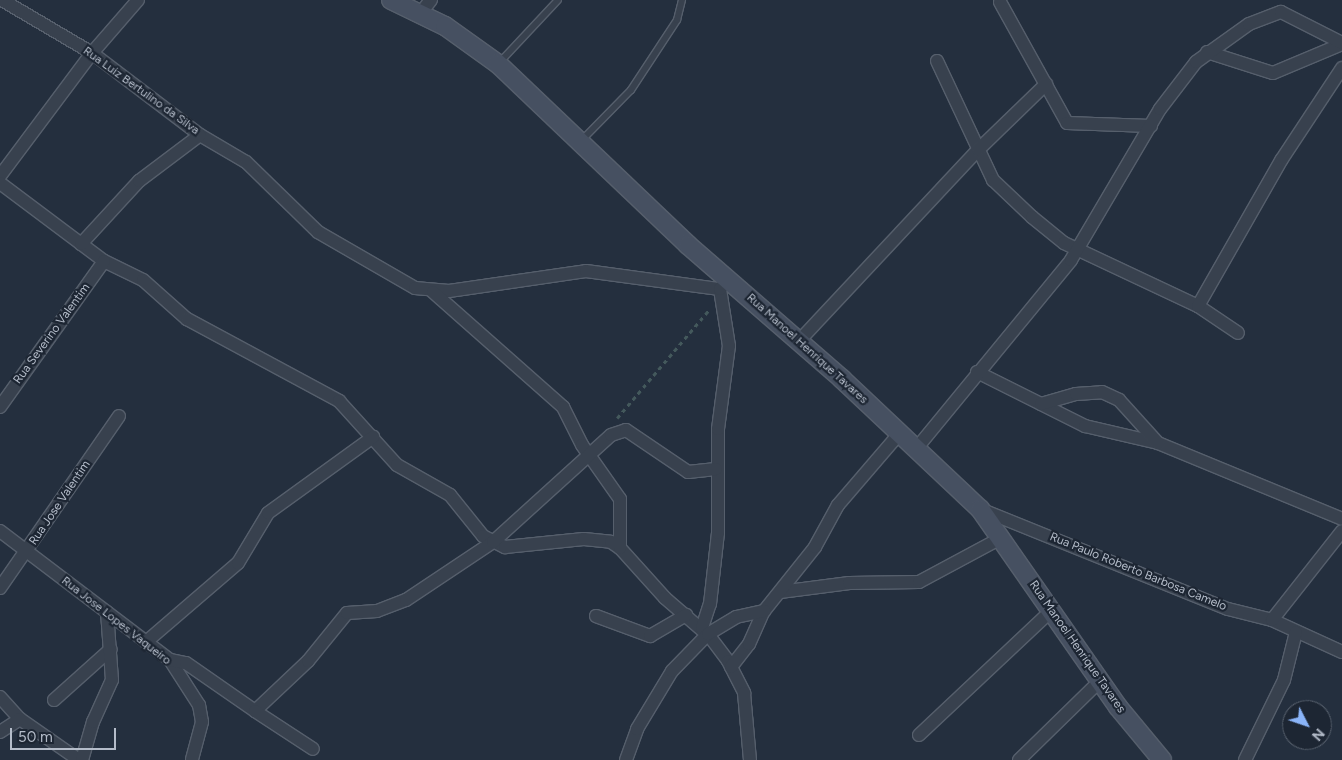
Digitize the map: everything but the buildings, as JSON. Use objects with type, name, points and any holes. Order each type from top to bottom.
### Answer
[{"type":"street","name":"Rua Luiz Bertulino da Silva","points":[[2,0],[92,53],[200,135],[235,155],[275,187],[318,232],[406,284],[433,292]]},
{"type":"street","points":[[0,176],[92,53],[138,0]]},
{"type":"street","name":"Rua Manoel Henrique Tavares","points":[[391,0],[474,44],[498,64],[580,142],[723,288],[799,341],[980,509],[1100,681],[1162,760]]},
{"type":"street","points":[[420,14],[431,0]]},
{"type":"street","points":[[1000,2],[1046,84],[1059,113],[1071,125],[1151,126]]},
{"type":"street","points":[[916,449],[1078,248],[1173,89],[1207,52],[1249,24],[1281,12],[1342,43]]},
{"type":"street","points":[[1207,52],[1273,73],[1342,43]]},
{"type":"street","points":[[937,61],[993,180],[1049,232],[1198,306],[1238,333]]},
{"type":"street","points":[[1198,306],[1282,159],[1342,68]]},
{"type":"street","points":[[799,341],[978,150],[1046,84]]},
{"type":"street","points":[[81,244],[138,181],[200,135]]},
{"type":"street","points":[[0,183],[104,261],[143,280],[214,336],[326,392],[373,436],[397,465],[450,495],[475,528],[493,542],[516,546],[584,539],[611,542],[620,548],[686,615],[705,631],[731,667],[744,692],[750,760]]},
{"type":"street","name":"Rua Severino Valentim","points":[[0,407],[104,261]]},
{"type":"street","points":[[433,292],[586,271],[723,288],[729,346],[716,469],[716,556],[705,631]]},
{"type":"street","points":[[433,292],[563,407],[589,453],[620,499],[620,548]]},
{"type":"street","points":[[977,372],[1085,426],[1158,443],[1342,519]]},
{"type":"street","points":[[1041,404],[1076,394],[1102,392],[1119,400],[1158,443]]},
{"type":"street","name":"Rua Jose Valentim","points":[[0,588],[119,416]]},
{"type":"street","points":[[256,711],[308,661],[347,613],[377,611],[406,600],[493,542],[611,435],[626,430],[688,472],[716,469]]},
{"type":"street","points":[[731,667],[749,644],[764,611],[815,547],[850,489],[900,433]]},
{"type":"street","points":[[146,642],[238,563],[268,513],[373,436]]},
{"type":"street","name":"Rua Paulo Roberto Barbosa Camelo","points":[[980,509],[1228,608],[1272,620],[1342,652]]},
{"type":"street","name":"Rua Jose Lopes Vaqueiro","points":[[0,531],[170,660],[199,705],[202,722],[192,760]]},
{"type":"street","points":[[1272,620],[1342,531]]},
{"type":"street","points":[[780,592],[820,585],[919,582],[1001,538]]},
{"type":"street","points":[[919,735],[1052,610]]},
{"type":"street","points":[[626,760],[658,690],[705,631],[736,617],[764,611]]},
{"type":"street","points":[[0,697],[20,719],[80,760],[93,722],[112,680],[107,612]]},
{"type":"street","points":[[596,616],[650,636],[686,615]]},
{"type":"street","points":[[1245,760],[1284,680],[1296,632]]},
{"type":"street","points":[[54,700],[111,649]]},
{"type":"street","points":[[170,660],[186,663],[313,749]]},
{"type":"street","points":[[1019,760],[1100,681]]},
{"type":"street","points":[[0,732],[20,719]]},
{"type":"lane","points":[[498,64],[558,0]]},
{"type":"lane","points":[[580,142],[631,90],[677,20],[682,0]]},
{"type":"path","points":[[611,435],[616,420],[723,288]]}]
